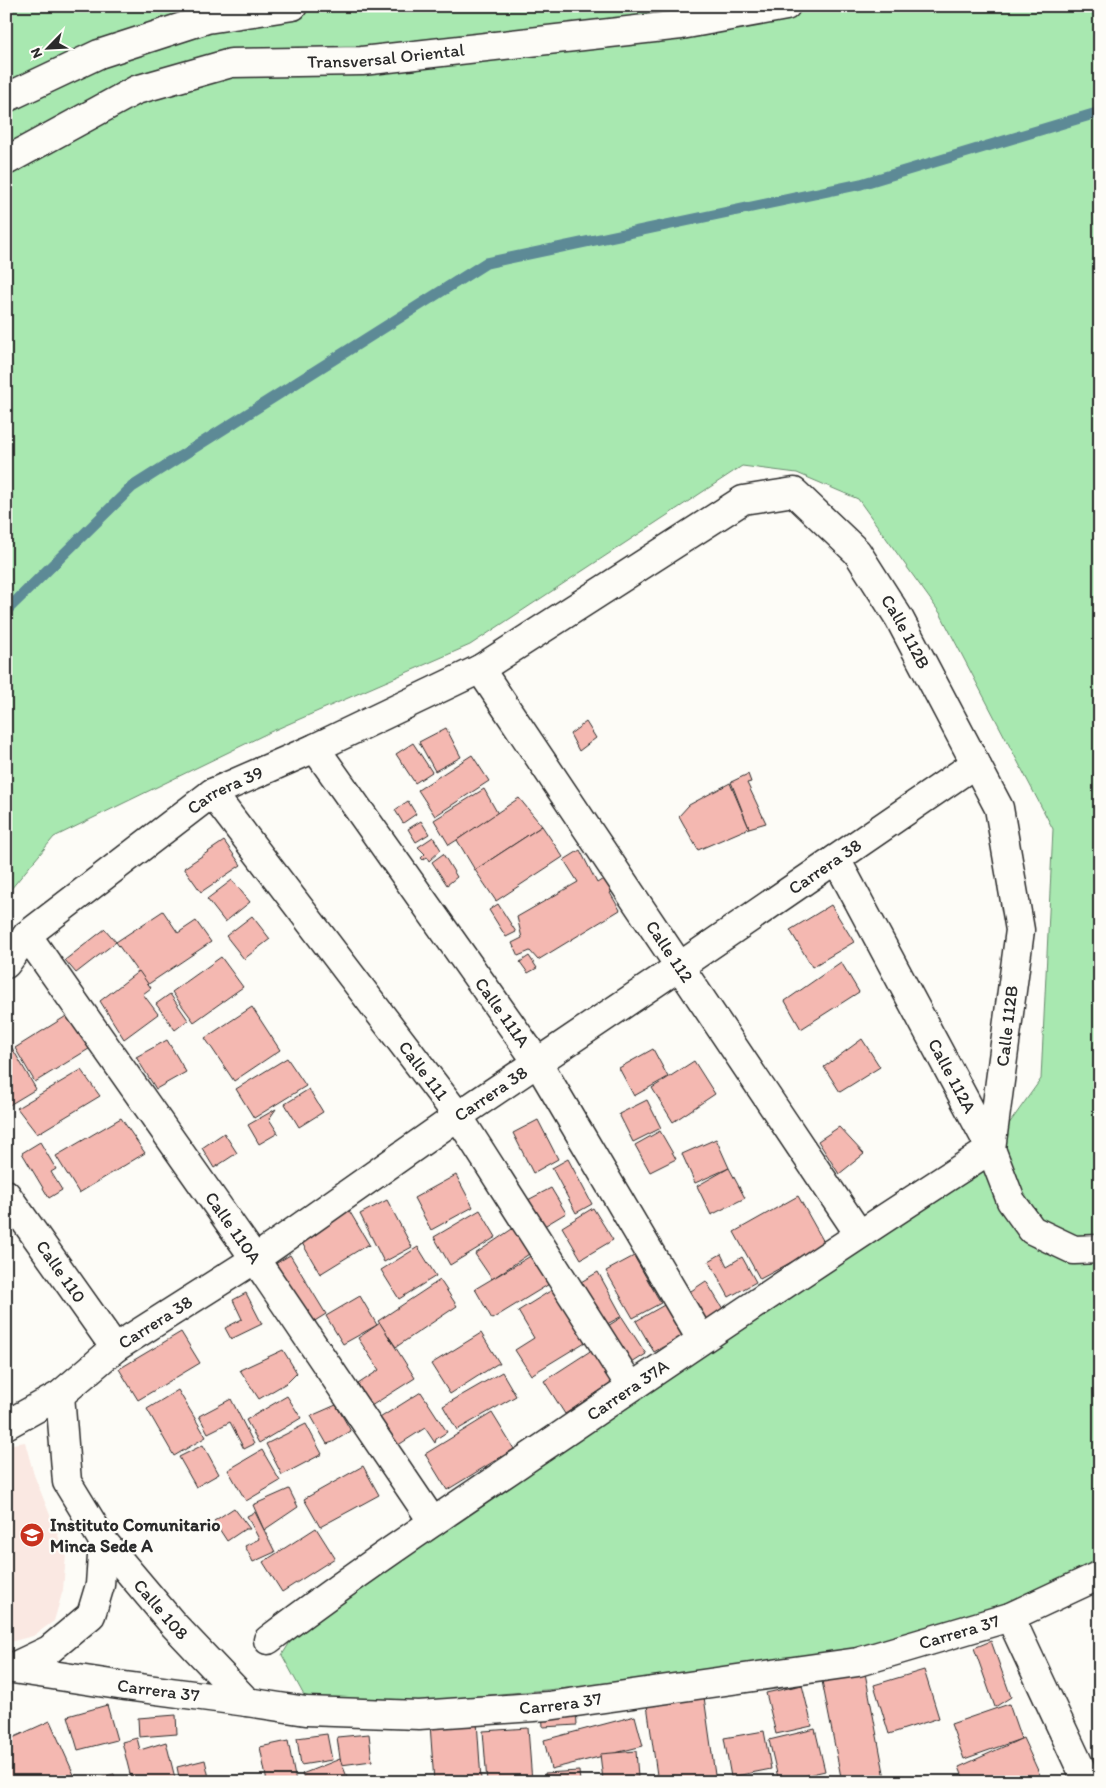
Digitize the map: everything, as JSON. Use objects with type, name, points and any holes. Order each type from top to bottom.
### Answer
[{"type":"street","points":[[6,98],[99,54],[207,19],[293,6]]},
{"type":"street","name":"Transversal Oriental","points":[[6,161],[136,90],[231,63],[362,61],[681,25],[786,6]]},
{"type":"street","name":"Calle 112B","points":[[480,669],[743,500],[794,492],[857,552],[899,618],[999,808],[1020,930],[991,1150]]},
{"type":"street","name":"Carrera 39","points":[[6,964],[27,935],[212,793],[315,748],[480,669]]},
{"type":"street","name":"Calle 112","points":[[480,669],[859,1234]]},
{"type":"street","name":"Calle 111A","points":[[315,748],[538,1063],[701,1339]]},
{"type":"street","name":"Carrera 38","points":[[6,1425],[60,1395],[115,1348],[255,1259],[458,1116],[976,763]]},
{"type":"street","name":"Calle 111","points":[[212,793],[458,1116],[632,1387]]},
{"type":"street","name":"Calle 112A","points":[[836,859],[991,1150],[1011,1201],[1032,1230],[1074,1250],[1100,1248]]},
{"type":"street","name":"Calle 110A","points":[[27,935],[255,1259],[433,1522]]},
{"type":"street","name":"Carrera 37A","points":[[268,1640],[433,1522],[701,1339],[859,1234],[991,1150]]},
{"type":"street","name":"Calle 110","points":[[6,1194],[115,1348]]},
{"type":"street","name":"Calle 108","points":[[60,1395],[68,1482],[103,1541],[173,1624],[246,1702]]},
{"type":"street","points":[[8,1668],[49,1650],[91,1615],[100,1586],[103,1541]]},
{"type":"street","name":"Carrera 37","points":[[8,1668],[306,1711],[419,1715],[548,1706],[858,1662],[1010,1617],[1100,1575]]},
{"type":"street","points":[[1010,1617],[1087,1782]]},
{"type":"shaded area","name":"Instituto Comunitario Minca Sede A","points":[[25,1442],[34,1475],[66,1555],[63,1590],[54,1621],[33,1636],[6,1643],[6,1445]]},
{"type":"green space","points":[[6,6],[1100,6],[1100,1575],[858,1662],[422,1701],[306,1699],[282,1655],[302,1623],[991,1149],[1041,1079],[1053,829],[940,613],[858,499],[797,473],[742,466],[470,645],[270,732],[54,837],[6,895]]},
{"type":"building","points":[[586,722],[596,738],[579,751],[570,734]]},
{"type":"building","points":[[446,728],[461,757],[435,771],[419,742]]},
{"type":"building","points":[[413,743],[432,772],[415,783],[396,754]]},
{"type":"building","points":[[472,755],[489,781],[435,816],[418,790]]},
{"type":"building","points":[[748,774],[751,782],[747,783],[766,823],[749,828],[731,782]]},
{"type":"building","points":[[730,783],[749,828],[698,850],[679,816],[689,805]]},
{"type":"building","points":[[484,789],[498,814],[449,845],[434,820]]},
{"type":"building","points":[[519,798],[542,826],[475,870],[457,840]]},
{"type":"building","points":[[408,801],[416,814],[403,823],[395,810]]},
{"type":"building","points":[[421,821],[429,834],[416,842],[408,829]]},
{"type":"building","points":[[542,826],[563,857],[496,901],[475,870]]},
{"type":"building","points":[[433,837],[441,850],[429,861],[427,857],[423,860],[421,858],[425,854],[418,847]]},
{"type":"building","points":[[224,841],[241,865],[201,892],[184,868]]},
{"type":"building","points":[[580,850],[597,883],[614,872],[620,885],[610,893],[620,910],[538,960],[530,951],[518,956],[512,943],[522,938],[517,917],[578,882],[564,860]]},
{"type":"building","points":[[443,854],[457,877],[447,885],[432,862]]},
{"type":"building","points":[[232,880],[250,902],[225,922],[207,899]]},
{"type":"building","points":[[498,904],[516,932],[506,937],[489,910]]},
{"type":"building","points":[[831,905],[854,942],[812,967],[790,930]]},
{"type":"building","points":[[163,911],[178,933],[196,921],[211,942],[147,985],[116,942]]},
{"type":"building","points":[[252,916],[270,939],[244,959],[226,936]]},
{"type":"building","points":[[105,929],[116,942],[76,973],[65,960]]},
{"type":"building","points":[[529,956],[537,968],[528,973],[520,962]]},
{"type":"building","points":[[221,957],[243,987],[194,1022],[172,992]]},
{"type":"building","points":[[841,962],[859,992],[801,1029],[785,1001]]},
{"type":"building","points":[[139,971],[151,988],[143,994],[158,1014],[124,1039],[100,1001]]},
{"type":"building","points":[[170,994],[188,1020],[175,1030],[156,1004]]},
{"type":"building","points":[[252,1007],[280,1050],[234,1081],[205,1038]]},
{"type":"building","points":[[76,1010],[97,1044],[35,1082],[15,1048]]},
{"type":"building","points":[[862,1039],[880,1067],[840,1092],[824,1067]]},
{"type":"building","points":[[167,1040],[186,1072],[156,1089],[136,1057]]},
{"type":"building","points":[[12,1048],[36,1089],[6,1107],[6,1051]]},
{"type":"building","points":[[653,1049],[668,1077],[634,1096],[619,1068]]},
{"type":"building","points":[[287,1058],[306,1086],[254,1118],[236,1089]]},
{"type":"building","points":[[694,1061],[715,1094],[673,1122],[652,1088]]},
{"type":"building","points":[[81,1070],[100,1096],[37,1134],[17,1108]]},
{"type":"building","points":[[309,1089],[323,1112],[299,1127],[285,1104]]},
{"type":"building","points":[[647,1100],[661,1128],[633,1142],[619,1114]]},
{"type":"building","points":[[276,1109],[269,1119],[278,1133],[259,1144],[248,1125]]},
{"type":"building","points":[[121,1118],[145,1153],[79,1193],[56,1156]]},
{"type":"building","points":[[538,1120],[558,1159],[533,1173],[513,1133]]},
{"type":"building","points":[[839,1127],[864,1154],[839,1174],[818,1141]]},
{"type":"building","points":[[660,1131],[676,1159],[650,1172],[635,1145]]},
{"type":"building","points":[[224,1133],[237,1153],[214,1168],[202,1148]]},
{"type":"building","points":[[716,1139],[729,1168],[695,1183],[682,1154]]},
{"type":"building","points":[[40,1142],[56,1169],[51,1172],[62,1190],[49,1198],[22,1153]]},
{"type":"building","points":[[568,1159],[592,1204],[576,1213],[552,1168]]},
{"type":"building","points":[[729,1168],[745,1198],[711,1215],[697,1186]]},
{"type":"building","points":[[456,1175],[473,1207],[431,1230],[414,1198]]},
{"type":"building","points":[[551,1188],[566,1213],[541,1228],[526,1201]]},
{"type":"building","points":[[798,1196],[825,1244],[760,1279],[734,1232]]},
{"type":"building","points":[[387,1200],[412,1247],[384,1262],[360,1214]]},
{"type":"building","points":[[347,1207],[370,1246],[367,1245],[320,1274],[298,1236]]},
{"type":"building","points":[[593,1208],[613,1240],[581,1259],[562,1227]]},
{"type":"building","points":[[480,1210],[496,1237],[450,1265],[434,1237]]},
{"type":"building","points":[[515,1227],[532,1252],[492,1279],[475,1254]]},
{"type":"building","points":[[418,1247],[436,1276],[399,1299],[381,1270]]},
{"type":"building","points":[[534,1254],[551,1283],[492,1319],[475,1289]]},
{"type":"building","points":[[721,1254],[727,1266],[742,1257],[756,1282],[729,1297],[709,1261]]},
{"type":"building","points":[[290,1255],[326,1314],[305,1327],[272,1266]]},
{"type":"building","points":[[634,1256],[661,1303],[633,1318],[606,1271]]},
{"type":"building","points":[[598,1272],[622,1316],[598,1329],[574,1286]]},
{"type":"building","points":[[440,1280],[457,1306],[396,1347],[378,1321]]},
{"type":"building","points":[[706,1281],[723,1309],[699,1325],[682,1297]]},
{"type":"building","points":[[560,1285],[595,1336],[531,1375],[515,1350],[534,1338],[518,1311]]},
{"type":"building","points":[[246,1293],[262,1324],[231,1339],[225,1328],[242,1319],[233,1300]]},
{"type":"building","points":[[360,1296],[377,1325],[343,1344],[326,1316]]},
{"type":"building","points":[[666,1304],[684,1335],[654,1352],[636,1321]]},
{"type":"building","points":[[622,1317],[646,1354],[624,1368],[600,1331]]},
{"type":"building","points":[[380,1323],[415,1378],[371,1406],[358,1384],[379,1370],[358,1338]]},
{"type":"building","points":[[181,1332],[200,1363],[138,1400],[119,1369]]},
{"type":"building","points":[[481,1333],[500,1364],[497,1364],[450,1394],[431,1364]]},
{"type":"building","points":[[598,1346],[619,1378],[565,1414],[544,1381]]},
{"type":"building","points":[[283,1350],[297,1373],[288,1382],[259,1399],[240,1370]]},
{"type":"building","points":[[502,1372],[516,1396],[457,1430],[443,1406]]},
{"type":"building","points":[[178,1390],[206,1437],[174,1456],[147,1409]]},
{"type":"building","points":[[421,1392],[447,1432],[436,1439],[435,1443],[425,1428],[392,1449],[375,1421]]},
{"type":"building","points":[[287,1396],[301,1418],[259,1443],[246,1420]]},
{"type":"building","points":[[231,1399],[254,1444],[244,1449],[230,1422],[208,1433],[199,1416]]},
{"type":"building","points":[[336,1405],[351,1431],[327,1444],[311,1416]]},
{"type":"building","points":[[492,1413],[514,1449],[447,1490],[425,1454]]},
{"type":"building","points":[[306,1424],[322,1454],[282,1475],[266,1444]]},
{"type":"building","points":[[203,1445],[219,1474],[196,1487],[179,1457]]},
{"type":"building","points":[[262,1450],[280,1481],[246,1501],[228,1470]]},
{"type":"building","points":[[363,1466],[379,1495],[320,1527],[304,1499]]},
{"type":"building","points":[[289,1489],[298,1507],[264,1530],[253,1505]]},
{"type":"building","points":[[234,1508],[250,1529],[245,1529],[227,1541],[214,1521]]},
{"type":"building","points":[[255,1512],[275,1552],[253,1562],[245,1546],[259,1539],[247,1516]]},
{"type":"building","points":[[316,1528],[335,1558],[282,1592],[263,1562]]},
{"type":"building","points":[[991,1641],[1011,1697],[995,1707],[974,1648]]},
{"type":"building","points":[[924,1670],[939,1718],[889,1734],[874,1685]]},
{"type":"building","points":[[865,1673],[885,1778],[865,1782],[842,1782],[822,1681]]},
{"type":"building","points":[[802,1685],[812,1726],[776,1734],[766,1693]]},
{"type":"building","points":[[704,1697],[716,1782],[658,1782],[647,1705]]},
{"type":"building","points":[[1009,1704],[1021,1739],[964,1759],[951,1724]]},
{"type":"building","points":[[107,1705],[117,1740],[78,1750],[68,1716]]},
{"type":"building","points":[[576,1706],[577,1725],[543,1727],[542,1708]]},
{"type":"building","points":[[176,1715],[177,1734],[139,1737],[138,1718]]},
{"type":"building","points":[[635,1716],[643,1746],[551,1769],[544,1740]]},
{"type":"building","points":[[50,1721],[75,1777],[65,1782],[11,1782],[6,1771],[6,1741]]},
{"type":"building","points":[[477,1721],[481,1780],[434,1782],[430,1724]]},
{"type":"building","points":[[528,1728],[532,1782],[487,1782],[483,1731]]},
{"type":"building","points":[[815,1729],[825,1771],[779,1782],[769,1740]]},
{"type":"building","points":[[764,1731],[771,1769],[731,1777],[724,1738]]},
{"type":"building","points":[[327,1734],[332,1760],[301,1765],[297,1738]]},
{"type":"building","points":[[369,1734],[372,1761],[341,1765],[337,1737]]},
{"type":"building","points":[[137,1738],[140,1750],[166,1742],[176,1782],[132,1782],[122,1742]]},
{"type":"building","points":[[1023,1738],[1040,1775],[1025,1782],[965,1782],[959,1767]]},
{"type":"building","points":[[288,1741],[296,1782],[267,1782],[260,1747]]},
{"type":"building","points":[[636,1751],[638,1777],[603,1780],[600,1754]]},
{"type":"building","points":[[1100,1755],[1100,1782],[1085,1761]]},
{"type":"building","points":[[340,1759],[349,1782],[305,1782],[302,1774]]},
{"type":"building","points":[[205,1760],[210,1782],[180,1782],[177,1767]]},
{"type":"building","points":[[579,1771],[580,1782],[546,1782],[545,1773]]},
{"type":"building","points":[[114,1774],[116,1782],[84,1782]]},
{"type":"waterway","points":[[6,611],[132,487],[486,263],[861,184],[1100,112]]},
{"type":"place","name":"Instituto Comunitario Minca Sede A","points":[[32,1535]]}]
